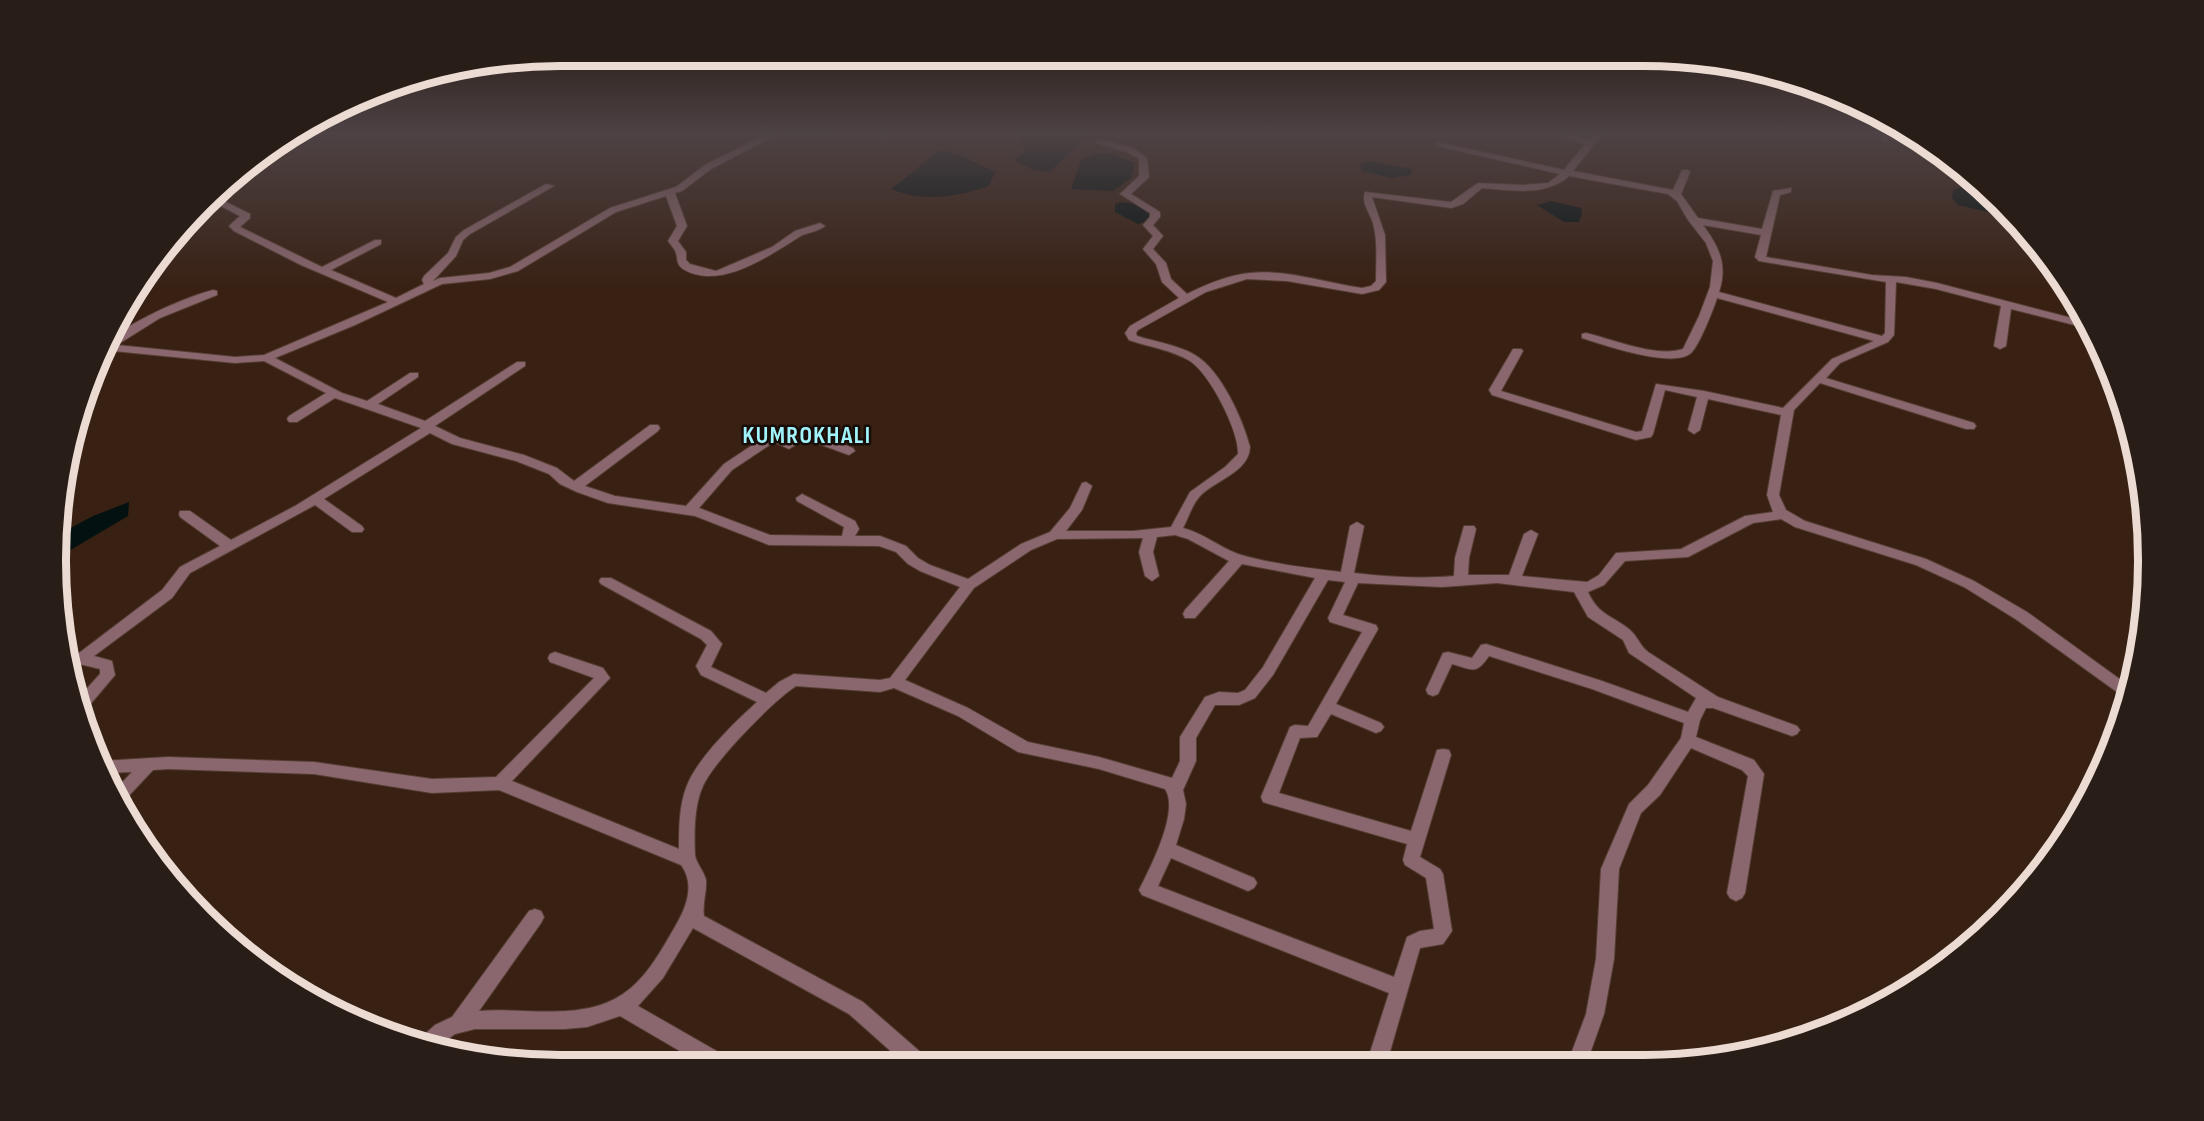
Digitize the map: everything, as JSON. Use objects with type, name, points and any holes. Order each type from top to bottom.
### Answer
[{"type":"street","points":[[114,348],[235,360],[266,358],[351,323],[430,285],[452,279],[502,273],[618,207],[670,193],[683,184]]},
{"type":"street","points":[[1136,184],[1125,194],[1155,212],[1155,217],[1148,225],[1158,236],[1148,249],[1161,263],[1166,280],[1187,299]]},
{"type":"street","points":[[1175,531],[1197,492],[1233,466],[1244,454],[1245,448],[1234,419],[1201,364],[1130,336],[1134,328],[1187,299],[1248,275],[1268,276],[1354,290],[1375,288],[1381,282],[1379,235],[1378,222],[1367,199],[1368,194],[1459,204],[1475,187],[1481,185],[1545,187],[1551,184]]},
{"type":"street","points":[[1586,336],[1648,352],[1684,354],[1715,294],[1716,251],[1677,194],[1629,184]]},
{"type":"street","points":[[1677,194],[1681,184]]},
{"type":"street","points":[[430,285],[427,280],[452,254],[459,239],[467,232],[549,186]]},
{"type":"street","points":[[1788,190],[1776,193],[1761,257],[1763,259],[1937,286],[2077,323]]},
{"type":"street","points":[[670,193],[682,226],[673,241],[681,252],[681,260],[686,266],[708,274],[720,273],[771,251],[798,233],[820,226]]},
{"type":"street","points":[[220,202],[247,216],[235,228],[323,270],[396,301]]},
{"type":"street","points":[[1693,220],[1767,232]]},
{"type":"street","points":[[323,270],[378,242]]},
{"type":"street","points":[[1891,280],[1892,326],[1884,340],[1836,361],[1786,412],[1773,495],[1774,506],[1782,515],[1800,524],[1921,562],[1969,584],[2022,616],[2121,688]]},
{"type":"street","points":[[118,339],[156,316],[213,293]]},
{"type":"street","points":[[1715,294],[1884,340]]},
{"type":"street","points":[[2000,346],[2006,305]]},
{"type":"street","points":[[1516,351],[1495,390],[1501,397],[1636,436],[1644,437],[1647,434],[1660,386],[1786,412]]},
{"type":"street","points":[[266,358],[334,393],[428,427],[456,441],[520,458],[553,471],[576,486],[634,505],[689,511],[769,540],[847,539],[893,544],[918,564],[969,585]]},
{"type":"street","points":[[76,656],[167,594],[185,570],[315,499],[521,364]]},
{"type":"street","points":[[369,405],[414,375]]},
{"type":"street","points":[[1818,379],[1970,426]]},
{"type":"street","points":[[293,419],[334,393]]},
{"type":"street","points":[[1694,430],[1704,394]]},
{"type":"street","points":[[576,486],[654,428]]},
{"type":"street","points":[[689,511],[728,467],[773,437],[789,445],[804,435],[849,451]]},
{"type":"street","points":[[1054,535],[1076,510],[1086,486]]},
{"type":"street","points":[[802,498],[850,524],[852,529],[847,539]]},
{"type":"street","points":[[315,499],[357,528]]},
{"type":"street","points":[[185,513],[231,546]]},
{"type":"street","points":[[687,860],[687,827],[695,785],[732,738],[767,700],[794,680],[880,686],[895,682],[969,585],[1026,547],[1054,535],[1133,535],[1175,531],[1192,535],[1238,559],[1274,568],[1324,575],[1406,582],[1514,579],[1592,588],[1599,583],[1621,556],[1683,554],[1750,519],[1782,515]]},
{"type":"street","points":[[1357,526],[1350,578],[1335,618],[1371,628],[1312,733],[1295,731],[1269,797],[1417,840]]},
{"type":"street","points":[[1461,580],[1462,558],[1469,529]]},
{"type":"street","points":[[1152,532],[1146,552],[1152,576]]},
{"type":"street","points":[[1514,579],[1531,534]]},
{"type":"street","points":[[1190,614],[1238,559]]},
{"type":"street","points":[[1324,575],[1268,671],[1250,694],[1239,699],[1219,698],[1210,701],[1188,737],[1188,761],[1176,788],[1179,798],[1167,849],[1148,890],[1399,988]]},
{"type":"street","points":[[606,581],[706,635],[715,644],[703,666],[706,671],[767,700]]},
{"type":"street","points":[[1579,588],[1592,613],[1624,632],[1633,641],[1635,650],[1690,682],[1713,702]]},
{"type":"street","points":[[1433,690],[1448,657],[1475,665],[1486,649],[1619,692],[1692,720]]},
{"type":"street","points":[[76,657],[102,662],[106,665],[108,675],[86,699]]},
{"type":"street","points":[[500,783],[603,678],[598,672],[555,658]]},
{"type":"street","points":[[895,682],[963,712],[1023,748],[1099,763],[1162,781],[1176,788]]},
{"type":"street","points":[[1580,1055],[1595,1014],[1605,959],[1610,869],[1635,809],[1654,790],[1688,740],[1692,720],[1701,702],[1713,702],[1792,730]]},
{"type":"street","points":[[1327,706],[1376,727]]},
{"type":"street","points":[[1688,740],[1749,765],[1756,774],[1736,893]]},
{"type":"street","points":[[1379,1055],[1415,940],[1437,938],[1443,931],[1434,874],[1411,860],[1443,755]]},
{"type":"street","points":[[124,792],[150,764]]},
{"type":"street","points":[[111,766],[150,764],[314,768],[432,786],[500,783],[687,860],[696,871],[699,883],[693,912],[650,978],[631,1000],[597,1015],[560,1021],[475,1020],[458,1024]]},
{"type":"street","points":[[1167,849],[1248,883]]},
{"type":"street","points":[[693,912],[696,921],[863,1012],[909,1055]]},
{"type":"street","points":[[438,1039],[458,1024],[535,917]]},
{"type":"street","points":[[621,1006],[705,1055]]},
{"type":"shaded area","points":[[897,184],[990,184],[965,193],[927,197],[891,189]]},
{"type":"shaded area","points":[[1073,184],[1122,184],[1113,191],[1071,189]]},
{"type":"shaded area","points":[[1966,185],[1996,214],[1958,205],[1952,198],[1953,190]]},
{"type":"shaded area","points":[[1551,201],[1581,208],[1582,214],[1579,222],[1564,222],[1537,205]]},
{"type":"shaded area","points":[[1120,202],[1137,204],[1157,217],[1138,224],[1115,212],[1115,204]]},
{"type":"shaded area","points":[[129,502],[128,516],[66,552],[67,530],[93,516]]},
{"type":"district","name":"KUMROKHALI","points":[[807,435]]}]
